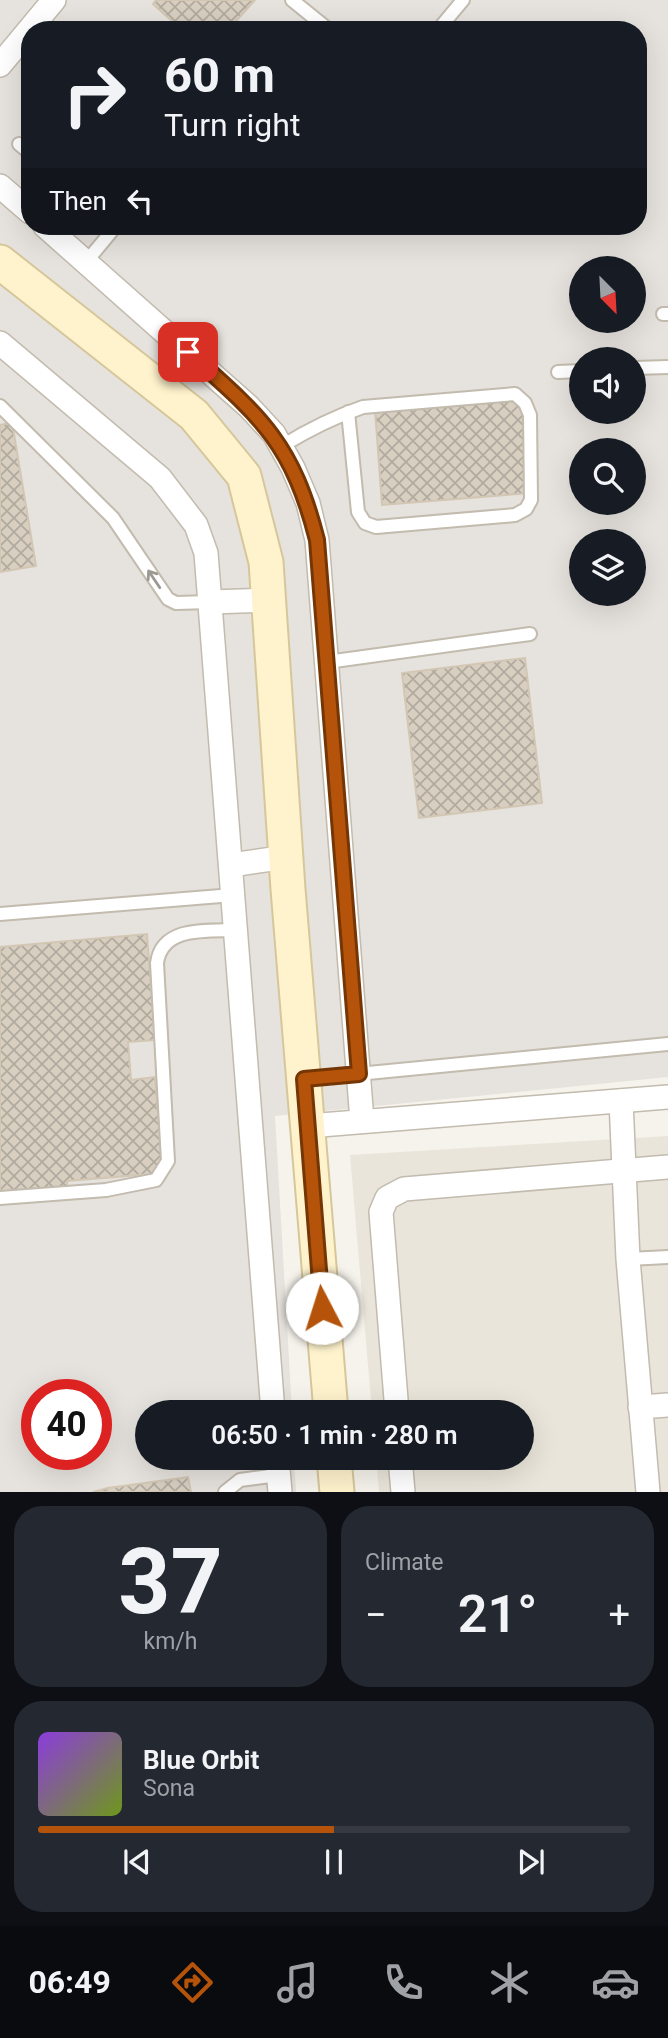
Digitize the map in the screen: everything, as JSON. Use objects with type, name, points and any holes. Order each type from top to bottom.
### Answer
[{"type":"street","points":[[37,21],[54,0]]},
{"type":"street","points":[[0,65],[21,40]]},
{"type":"street","points":[[0,186],[21,204]]},
{"type":"street","points":[[56,235],[250,407],[282,446],[308,503],[317,540],[362,1121]]},
{"type":"street","points":[[0,262],[194,415],[244,476],[254,509],[266,562],[286,857],[330,1400]]},
{"type":"street","points":[[2,349],[160,478],[196,525],[206,553],[273,1400]]},
{"type":"street","points":[[210,602],[269,600]]},
{"type":"street","points":[[231,865],[286,857]]},
{"type":"street","points":[[308,1126],[668,1097]]},
{"type":"street","points":[[621,1101],[628,1259],[648,1492]]},
{"type":"street","points":[[396,1400],[381,1212],[387,1198],[404,1189],[668,1167]]},
{"type":"street","points":[[640,1407],[668,1405]]},
{"type":"street","points":[[335,1470],[337,1492]]},
{"type":"street","points":[[401,1470],[403,1492]]},
{"type":"lane","points":[[292,0],[318,21]]},
{"type":"lane","points":[[446,21],[463,0]]},
{"type":"lane","points":[[86,261],[108,235]]},
{"type":"lane","points":[[646,368],[668,367]]},
{"type":"lane","points":[[558,372],[569,372]]},
{"type":"lane","points":[[282,446],[348,412],[363,407],[515,394],[525,403],[530,415],[531,500],[526,509],[515,515],[376,527],[365,523],[358,512],[348,412]]},
{"type":"lane","points":[[0,407],[113,518],[168,599],[176,603],[210,602]]},
{"type":"lane","points":[[327,662],[530,634]]},
{"type":"lane","points":[[0,915],[233,895]]},
{"type":"lane","points":[[0,1198],[106,1190],[156,1180],[168,1161],[157,963],[159,950],[166,940],[187,933],[236,930]]},
{"type":"lane","points":[[304,1079],[668,1044]]},
{"type":"lane","points":[[628,1259],[668,1257]]},
{"type":"lane","points":[[225,1492],[240,1480],[278,1475]]},
{"type":"shaded area","points":[[0,0],[668,0],[668,1077],[275,1116],[291,1400],[135,1400],[135,1470],[295,1470],[296,1492],[0,1492]]},
{"type":"shaded area","points":[[668,1136],[668,1492],[379,1492],[377,1470],[534,1470],[534,1400],[371,1400],[350,1155]]},
{"type":"building","points":[[156,0],[255,0],[236,21],[172,21],[153,4]]},
{"type":"building","points":[[524,398],[531,493],[382,505],[375,410]]},
{"type":"building","points":[[12,422],[36,566],[0,572],[0,425]]},
{"type":"building","points":[[525,658],[542,803],[419,818],[402,673]]},
{"type":"building","points":[[147,934],[155,1040],[128,1042],[131,1080],[155,1077],[163,1173],[67,1181],[68,1194],[0,1200],[0,947]]},
{"type":"building","points":[[188,1477],[191,1492],[93,1492],[108,1488]]},
{"type":"route","points":[[188,352],[250,407],[282,446],[308,503],[317,540],[359,1074],[304,1079],[322,1308]]}]
